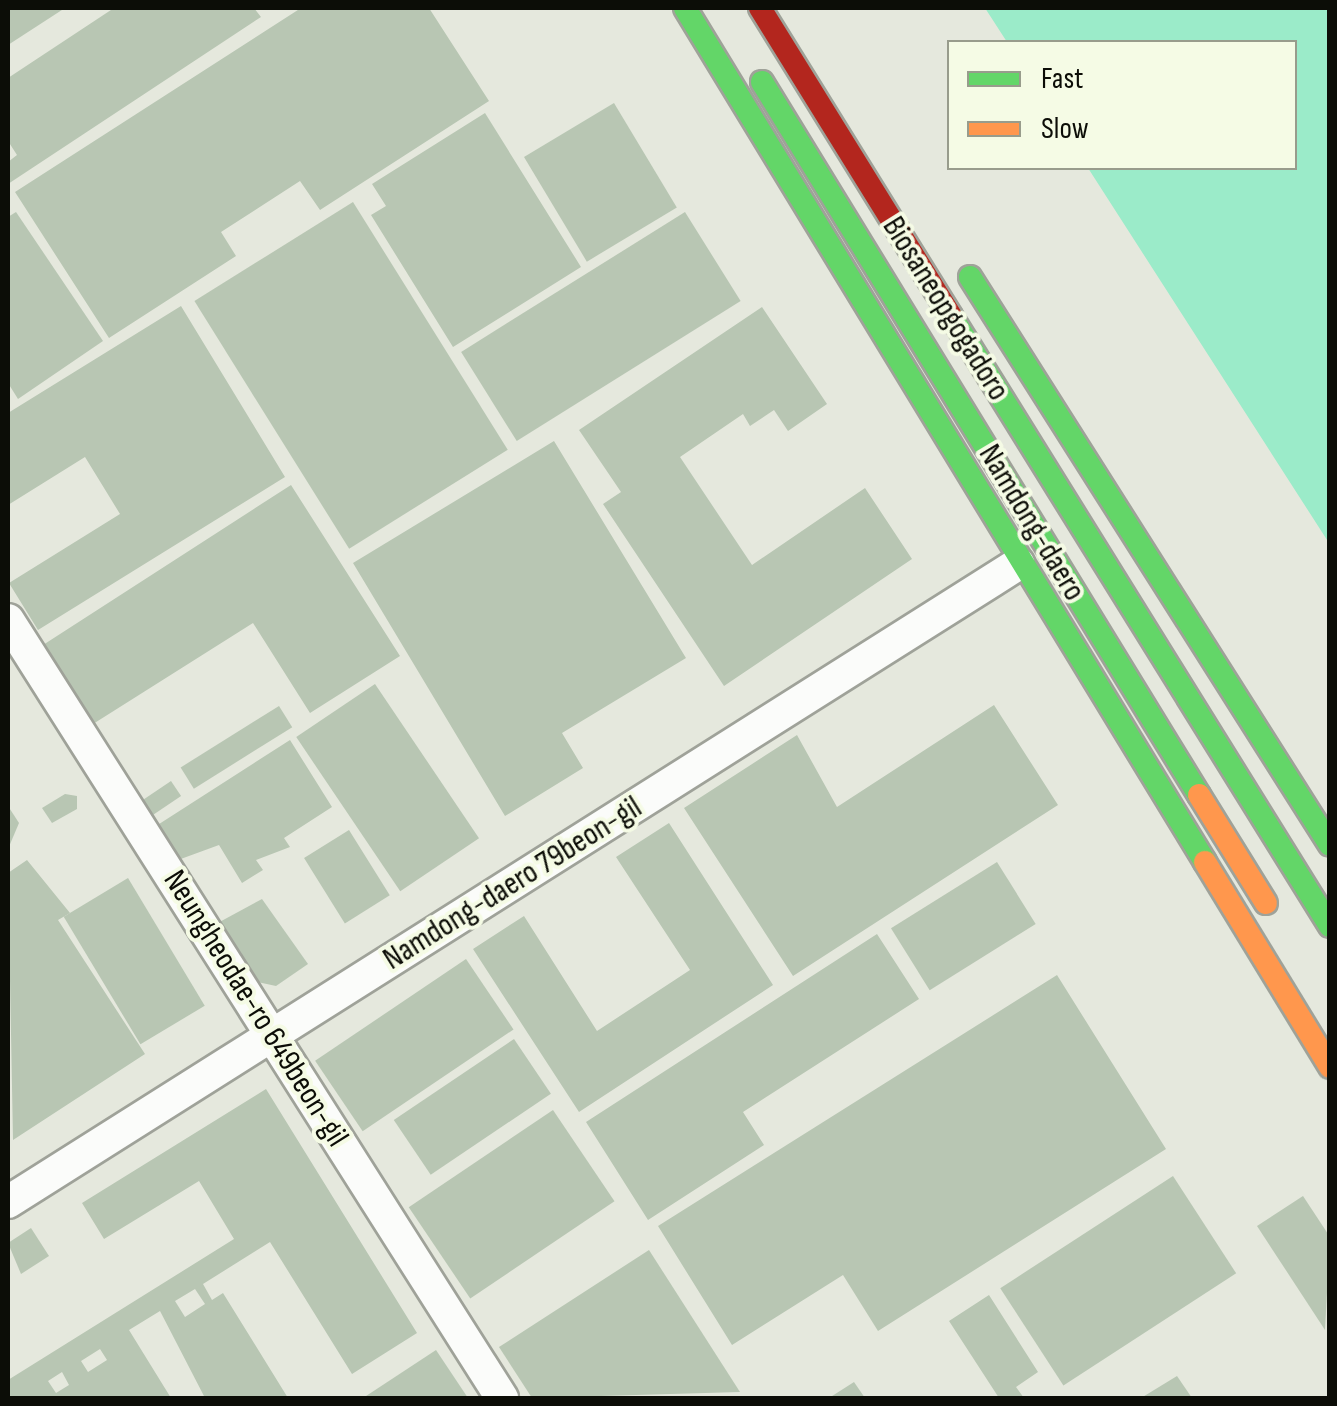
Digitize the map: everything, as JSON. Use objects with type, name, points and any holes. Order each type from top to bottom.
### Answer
[{"type":"main road","name":"Namdong-daero","points":[[685,8],[1018,564],[1330,1068]]},
{"type":"main road","name":"Biosaneopgogadoro","points":[[715,8],[927,338],[1279,925]]},
{"type":"main road","name":"Biosaneopgogadoro","points":[[760,8],[1330,926]]},
{"type":"main road","points":[[955,254],[1330,844]]},
{"type":"street","name":"Namdong-daero 79beon-gil","points":[[8,1202],[1018,564]]},
{"type":"street","name":"Neungheodae-ro 649beon-gil","points":[[8,620],[502,1398]]},
{"type":"shaded area","points":[[985,8],[1329,8],[1329,543],[1089,170],[1297,170],[1297,40],[1006,40]]},
{"type":"building","points":[[8,8],[65,8],[8,45]]},
{"type":"building","points":[[114,8],[254,8],[261,17],[8,184],[8,162],[17,155],[8,141],[8,78]]},
{"type":"building","points":[[301,8],[429,8],[489,101],[320,210],[300,181],[221,232],[236,256],[109,338],[15,192]]},
{"type":"building","points":[[614,103],[677,208],[587,262],[524,157]]},
{"type":"building","points":[[485,113],[581,267],[453,347],[371,215],[386,206],[372,184]]},
{"type":"building","points":[[353,202],[508,450],[349,549],[194,301]]},
{"type":"building","points":[[16,212],[103,341],[18,399],[8,383],[8,217]]},
{"type":"building","points":[[685,212],[741,301],[517,441],[461,352]]},
{"type":"building","points":[[181,306],[285,477],[38,630],[9,583],[120,514],[85,457],[8,505],[8,413]]},
{"type":"building","points":[[762,307],[827,404],[788,431],[774,410],[750,426],[743,414],[680,457],[752,565],[865,488],[912,559],[724,686],[603,504],[621,492],[579,430]]},
{"type":"building","points":[[554,441],[686,658],[562,733],[583,768],[505,816],[353,563]]},
{"type":"building","points":[[291,485],[400,656],[310,713],[253,623],[93,724],[43,645]]},
{"type":"building","points":[[375,684],[479,838],[400,891],[296,737]]},
{"type":"building","points":[[994,705],[1058,805],[793,976],[684,808],[797,735],[837,807]]},
{"type":"building","points":[[279,706],[292,727],[194,789],[181,767]]},
{"type":"building","points":[[290,740],[332,807],[284,838],[290,847],[256,860],[263,870],[242,883],[219,845],[178,860],[156,826]]},
{"type":"building","points":[[171,781],[181,796],[153,815],[143,800]]},
{"type":"building","points":[[65,794],[77,796],[77,809],[52,823],[42,808]]},
{"type":"building","points":[[8,806],[19,823],[8,849]]},
{"type":"building","points":[[669,823],[773,985],[579,1112],[473,949],[524,916],[597,1031],[690,970],[616,857]]},
{"type":"building","points":[[349,830],[390,895],[345,923],[304,858]]},
{"type":"building","points":[[27,860],[70,913],[58,920],[145,1054],[13,1140],[8,873]]},
{"type":"building","points":[[997,862],[1036,924],[930,990],[891,928]]},
{"type":"building","points":[[128,878],[205,1006],[140,1044],[64,917]]},
{"type":"building","points":[[262,899],[308,964],[276,986],[248,980],[214,925]]},
{"type":"building","points":[[877,934],[919,999],[743,1112],[764,1145],[648,1220],[586,1122]]},
{"type":"building","points":[[466,959],[514,1029],[363,1131],[315,1061]]},
{"type":"building","points":[[1057,975],[1166,1149],[878,1331],[843,1275],[732,1345],[658,1226]]},
{"type":"building","points":[[514,1039],[551,1094],[431,1175],[394,1120]]},
{"type":"building","points":[[266,1089],[417,1333],[352,1374],[270,1242],[203,1284],[212,1300],[223,1293],[288,1398],[205,1398],[160,1311],[129,1330],[171,1398],[8,1398],[8,1380],[234,1239],[199,1181],[104,1239],[82,1203]],"holes":[[[195,1289],[205,1304],[185,1317],[175,1301]],[[100,1349],[107,1360],[88,1372],[81,1361]],[[62,1372],[69,1385],[56,1393],[48,1381]]]},
{"type":"building","points":[[553,1110],[615,1201],[470,1298],[409,1207]]},
{"type":"building","points":[[1173,1176],[1236,1273],[1063,1385],[1000,1288]]},
{"type":"building","points":[[1303,1196],[1330,1237],[1325,1330],[1257,1226]]},
{"type":"building","points":[[31,1228],[49,1256],[21,1274],[8,1243]]},
{"type":"building","points":[[649,1250],[740,1392],[532,1398],[499,1347]]},
{"type":"building","points":[[989,1295],[1038,1372],[1016,1387],[1024,1398],[999,1398],[949,1321]]},
{"type":"building","points":[[436,1350],[468,1398],[363,1398]]},
{"type":"building","points":[[1177,1376],[1192,1398],[1141,1398]]},
{"type":"building","points":[[854,1382],[865,1398],[829,1398]]},
{"type":"traffic: fast","points":[[685,8],[1205,862]]},
{"type":"traffic: fast","points":[[762,82],[1199,795]]},
{"type":"traffic: fast","points":[[970,277],[1330,845]]},
{"type":"traffic: fast","points":[[951,316],[1330,926]]},
{"type":"traffic: slow","points":[[1199,795],[1266,903]]},
{"type":"traffic: slow","points":[[1205,862],[1330,1067]]},
{"type":"traffic: jam","points":[[760,8],[951,316]]}]
